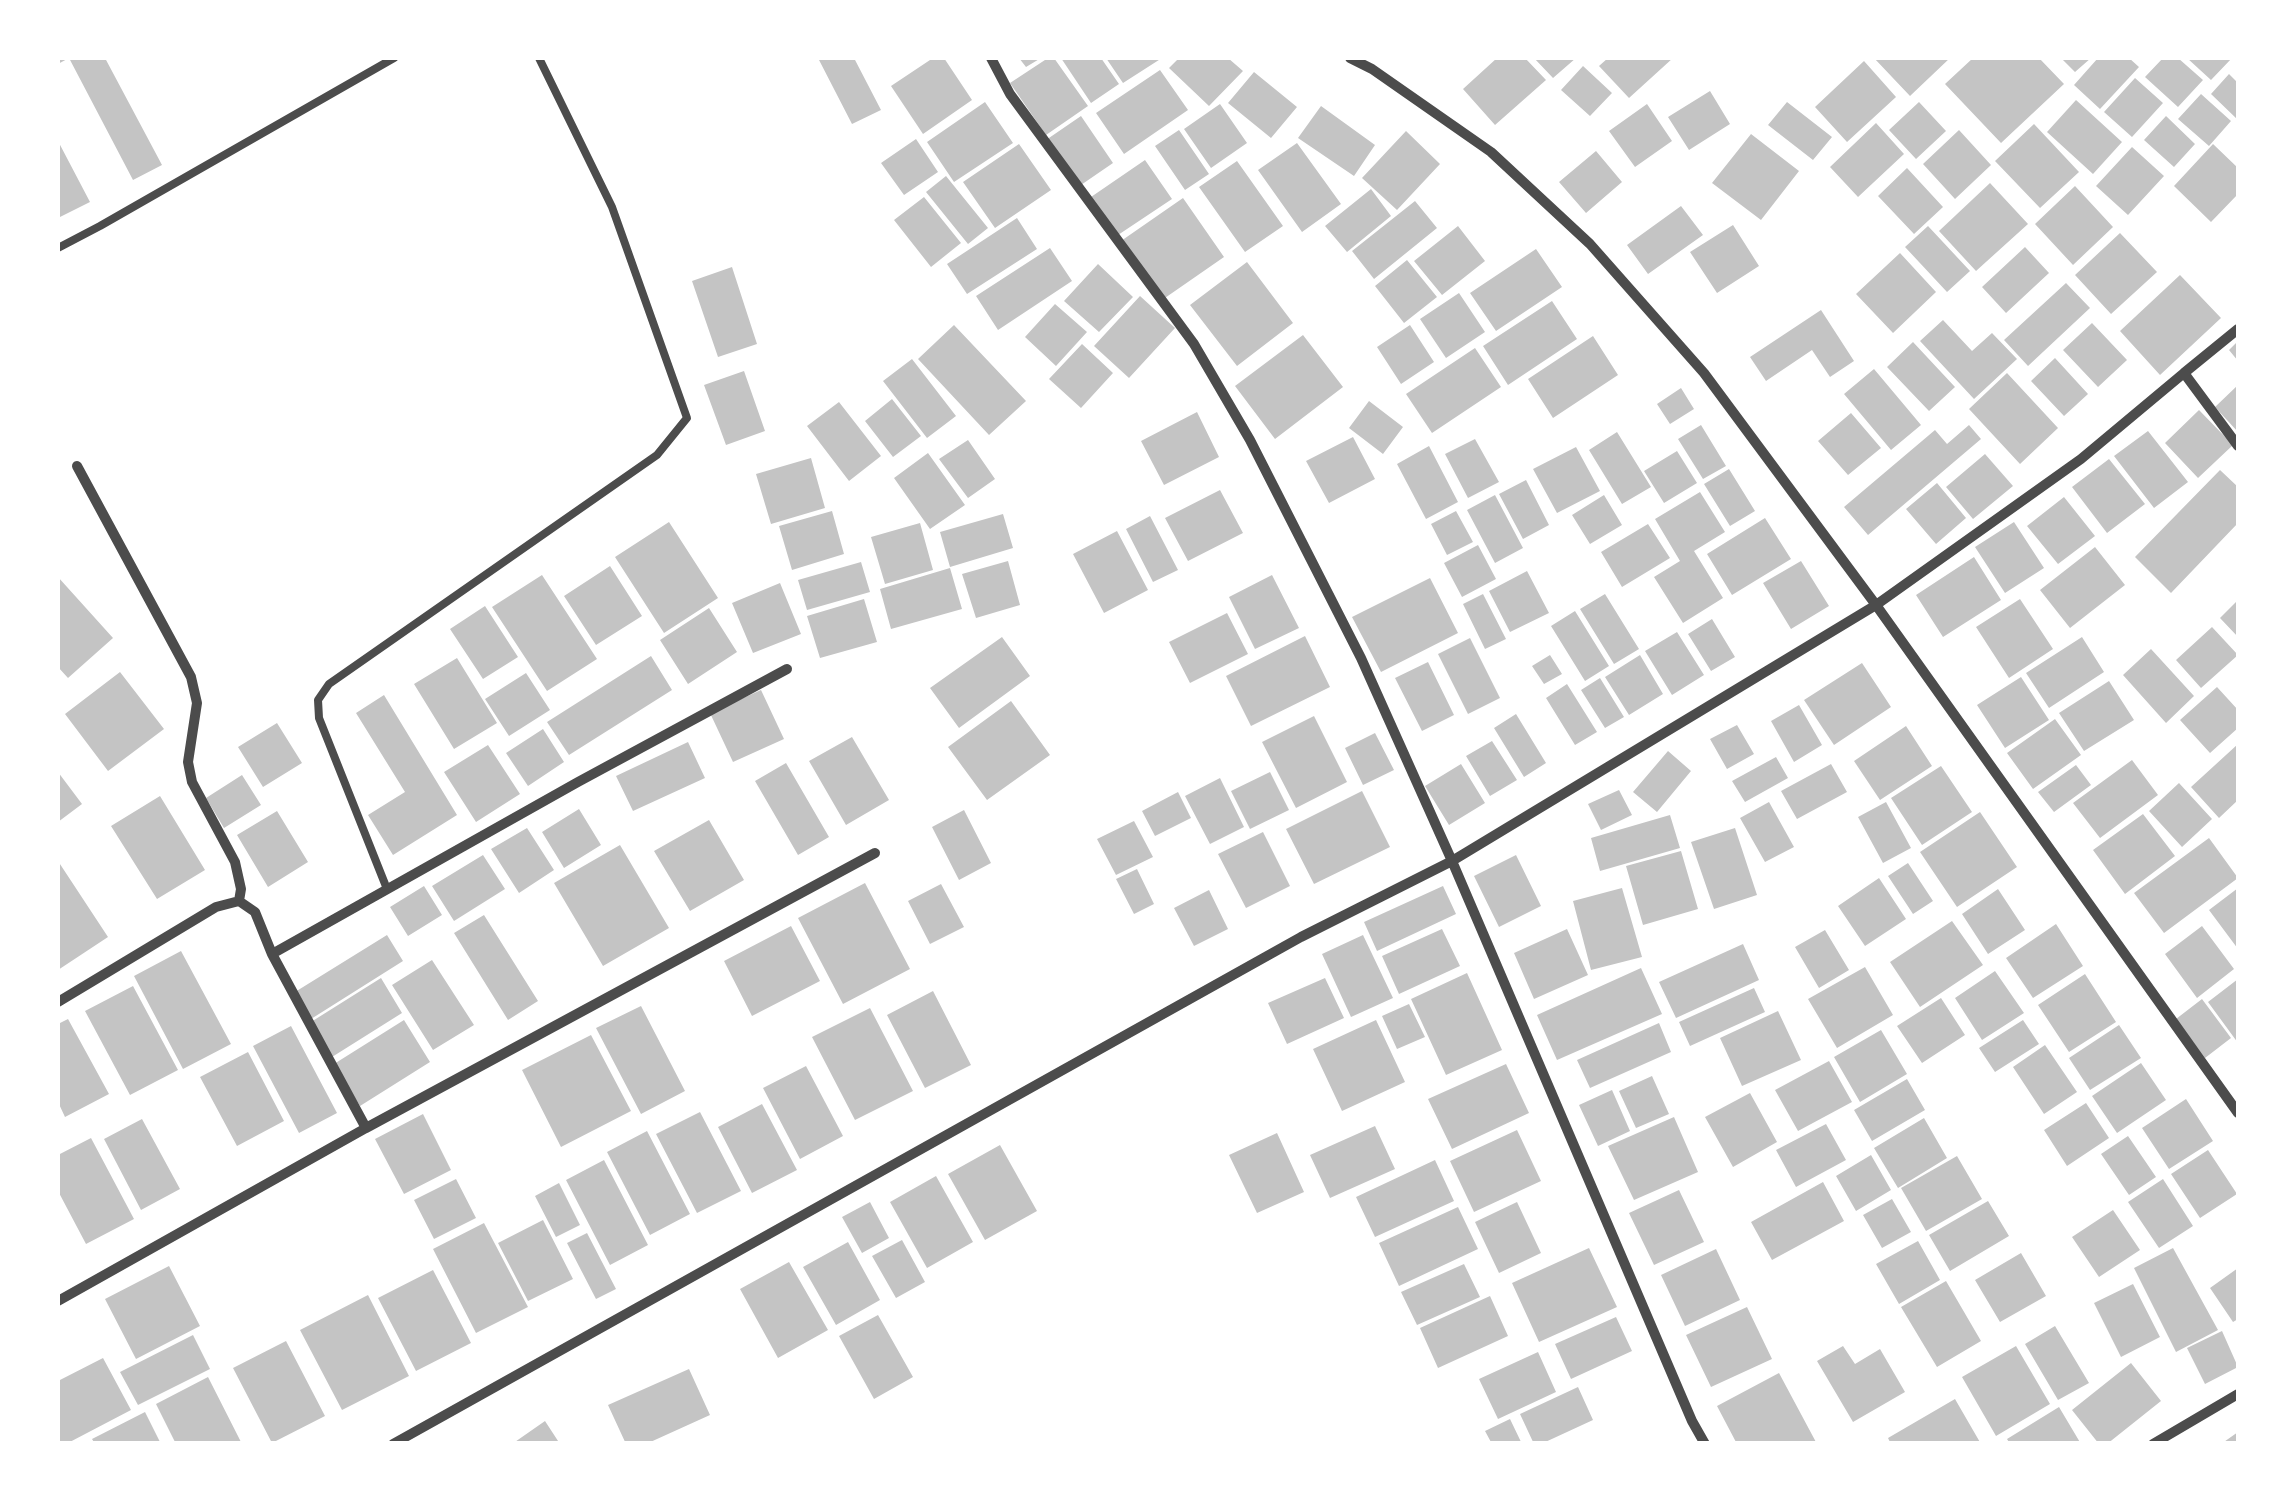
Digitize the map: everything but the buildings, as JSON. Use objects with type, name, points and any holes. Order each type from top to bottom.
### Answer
[{"type":"street","points":[[991,58],[1010,94],[1194,344],[1250,440],[1361,658],[1705,1444]]},
{"type":"street","points":[[1350,58],[1372,69],[1490,152],[1590,244],[1704,373],[1876,605],[2238,1113]]},
{"type":"street","points":[[393,1444],[1301,937],[1452,860],[1876,605],[2082,459],[2238,329]]},
{"type":"street","points":[[2184,372],[2238,446]]},
{"type":"street","points":[[78,466],[192,678],[197,703],[188,762],[192,782],[235,862],[242,889],[239,902]]},
{"type":"street","points":[[272,954],[787,669]]},
{"type":"street","points":[[58,1301],[366,1128],[874,852]]},
{"type":"street","points":[[58,1002],[216,906],[239,902],[255,912],[272,954],[366,1128]]},
{"type":"street","points":[[2153,1444],[2238,1394]]},
{"type":"lane","points":[[58,248],[394,58]]},
{"type":"lane","points":[[387,889],[319,718],[318,700],[329,684],[657,454],[687,418],[612,207],[540,58]]}]
